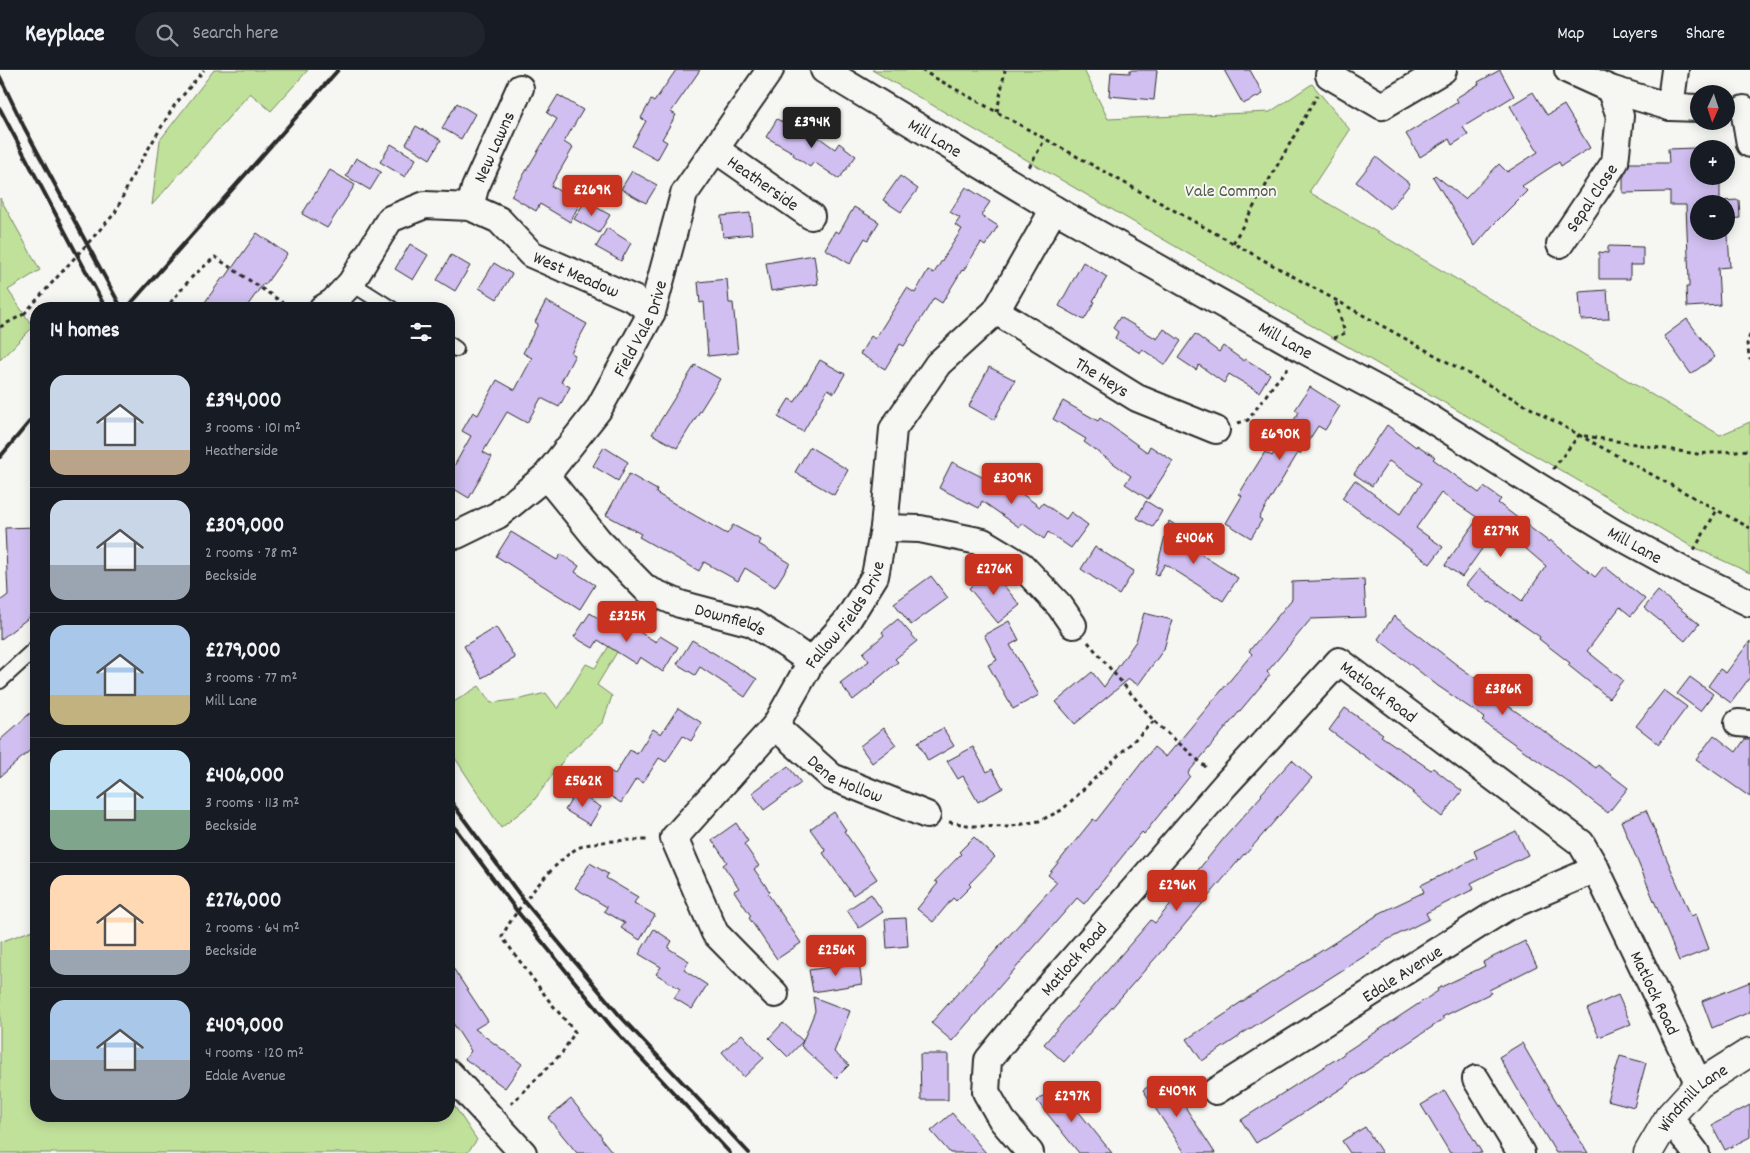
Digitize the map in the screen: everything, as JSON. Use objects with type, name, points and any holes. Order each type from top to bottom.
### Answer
[{"type":"street","name":"Field Vale Drive","points":[[455,534],[498,515],[546,476],[598,410],[652,312],[684,194],[770,70]]},
{"type":"street","name":"Mill Lane","points":[[824,70],[1054,209],[1304,350],[1420,412],[1616,534],[1682,570],[1750,603]]},
{"type":"street","points":[[1329,76],[1382,106],[1444,70]]},
{"type":"street","points":[[1568,70],[1610,89],[1670,107],[1690,108]]},
{"type":"street","points":[[1670,107],[1675,70]]},
{"type":"street","name":"New Lawns","points":[[470,207],[474,188],[520,88]]},
{"type":"street","name":"Sepal Close","points":[[1560,244],[1615,162],[1620,116],[1610,89]]},
{"type":"street","points":[[1740,109],[1750,144]]},
{"type":"street","name":"Heatherside","points":[[716,149],[811,216]]},
{"type":"street","name":"West Meadow","points":[[333,302],[351,283],[390,219],[426,205],[470,207],[499,220],[531,254],[634,299],[652,312]]},
{"type":"street","name":"Fallow Fields Drive","points":[[674,838],[775,726],[811,662],[847,621],[875,576],[884,528],[893,429],[938,364],[996,310],[1054,209]]},
{"type":"street","name":"The Heys","points":[[996,310],[1137,398],[1216,430]]},
{"type":"street","name":"Downfields","points":[[546,476],[598,540],[646,589],[680,604],[752,623],[787,644],[811,662]]},
{"type":"street","points":[[884,528],[920,530],[983,542],[1021,565],[1060,606],[1073,624]]},
{"type":"street","name":"Matlock Road","points":[[1030,1153],[1002,1120],[986,1092],[988,1060],[1032,1006],[1225,785],[1339,660],[1581,843],[1596,869],[1699,1084]]},
{"type":"street","name":"Dene Hollow","points":[[775,726],[832,777],[927,815]]},
{"type":"street","points":[[674,838],[715,933],[775,994]]},
{"type":"street","name":"Edale Avenue","points":[[1216,1092],[1505,908],[1596,869]]},
{"type":"street","name":"Windmill Lane","points":[[1648,1153],[1669,1117],[1699,1084],[1750,1052]]},
{"type":"street","points":[[1476,1079],[1521,1153]]},
{"type":"street","points":[[455,1081],[523,1153]]},
{"type":"street","points":[[1669,1117],[1696,1153]]},
{"type":"lane","points":[[351,283],[381,302]]},
{"type":"lane","points":[[0,680],[30,653]]},
{"type":"path","points":[[35,302],[115,214],[134,172],[174,106],[204,70]]},
{"type":"path","points":[[920,70],[1750,528]]},
{"type":"path","points":[[997,112],[1005,70]]},
{"type":"path","points":[[1233,244],[1329,76]]},
{"type":"path","points":[[1018,186],[1045,139]]},
{"type":"path","points":[[170,302],[192,277],[214,257],[282,302]]},
{"type":"path","points":[[0,327],[24,314],[30,307]]},
{"type":"path","points":[[1750,335],[1747,344],[1750,360]]},
{"type":"path","points":[[1539,487],[1579,435]]},
{"type":"path","points":[[1579,435],[1697,454],[1750,450]]},
{"type":"path","points":[[1682,570],[1717,510]]},
{"type":"path","points":[[1073,624],[1154,721],[1225,785]]},
{"type":"path","points":[[927,815],[948,822],[973,826],[1007,827],[1039,820],[1062,810],[1154,721]]},
{"type":"path","points":[[493,1122],[562,1053],[575,1032],[550,1002],[502,937],[507,924],[555,864],[579,847],[622,840],[674,838]]},
{"type":"green space","points":[[214,70],[308,70],[271,111],[250,93],[152,205],[160,140]]},
{"type":"green space","name":"Vale Common","points":[[872,70],[1084,70],[1108,119],[1270,112],[1312,84],[1350,130],[1309,192],[1720,435],[1750,422],[1750,573],[1689,545]]},
{"type":"green space","points":[[0,198],[40,270],[8,290],[30,323],[30,330],[0,360]]},
{"type":"green space","points":[[634,607],[642,611],[597,685],[612,696],[603,722],[568,754],[532,803],[501,828],[455,758],[455,701],[479,686],[491,703],[546,693],[558,709],[586,664],[595,668]]},
{"type":"green space","points":[[30,931],[30,1122],[455,1122],[455,1107],[477,1140],[467,1153],[0,1153],[0,942]]},
{"type":"building","points":[[676,70],[700,70],[671,112],[676,115],[662,139],[667,142],[657,160],[632,146],[646,121],[641,118],[651,100],[654,102]]},
{"type":"building","points":[[1130,70],[1157,70],[1154,100],[1109,96],[1111,72],[1130,73]]},
{"type":"building","points":[[1224,70],[1250,70],[1263,94],[1243,104]]},
{"type":"building","points":[[1500,70],[1514,96],[1463,127],[1468,135],[1452,145],[1449,139],[1420,157],[1406,134],[1458,102],[1456,98],[1479,84],[1478,82]]},
{"type":"building","points":[[1533,92],[1547,115],[1564,105],[1590,148],[1561,166],[1559,162],[1522,186],[1527,191],[1475,246],[1433,177],[1435,175],[1465,199],[1499,164],[1507,172],[1538,152],[1510,106]]},
{"type":"building","points":[[558,95],[583,110],[564,142],[573,148],[551,186],[580,203],[570,222],[540,204],[536,211],[511,196],[557,119],[547,113]]},
{"type":"building","points":[[457,103],[475,114],[461,139],[442,128]]},
{"type":"building","points":[[777,119],[806,136],[810,131],[835,149],[839,143],[856,156],[839,179],[814,162],[810,167],[793,155],[794,153],[766,137]]},
{"type":"building","points":[[416,126],[441,140],[430,159],[406,144]]},
{"type":"building","points":[[391,144],[416,159],[405,177],[380,162]]},
{"type":"building","points":[[1690,148],[1690,185],[1720,185],[1720,195],[1690,195],[1690,240],[1728,240],[1730,267],[1718,268],[1720,305],[1687,307],[1686,287],[1689,287],[1689,281],[1686,205],[1670,205],[1670,192],[1623,193],[1623,178],[1630,163],[1669,163],[1668,149]]},
{"type":"building","points":[[1376,157],[1410,184],[1390,209],[1356,182]]},
{"type":"building","points":[[356,158],[381,172],[370,190],[346,176]]},
{"type":"building","points":[[330,170],[355,185],[327,228],[302,214]]},
{"type":"building","points":[[632,171],[657,185],[646,203],[621,189]]},
{"type":"building","points":[[900,176],[918,189],[901,212],[883,200]]},
{"type":"building","points":[[966,187],[990,202],[981,215],[998,226],[985,246],[981,243],[942,303],[934,298],[904,346],[900,344],[885,369],[860,354],[871,336],[875,339],[907,288],[915,293],[928,270],[934,273],[962,229],[955,225],[960,218],[950,212]]},
{"type":"building","points":[[1735,200],[1739,200],[1740,218],[1735,218]]},
{"type":"building","points":[[585,201],[610,215],[599,233],[574,219]]},
{"type":"building","points":[[854,207],[879,222],[868,240],[865,238],[850,264],[825,249],[835,231],[839,233]]},
{"type":"building","points":[[750,213],[752,234],[723,237],[721,216]]},
{"type":"building","points":[[607,228],[631,243],[621,261],[596,247]]},
{"type":"building","points":[[257,233],[287,254],[250,302],[205,302],[223,277],[225,278]]},
{"type":"building","points":[[410,244],[428,255],[413,280],[395,269]]},
{"type":"building","points":[[1608,246],[1643,247],[1643,265],[1630,265],[1630,279],[1599,279],[1599,252],[1608,253]]},
{"type":"building","points":[[451,255],[470,266],[455,291],[437,280]]},
{"type":"building","points":[[814,255],[818,284],[771,291],[766,263]]},
{"type":"building","points":[[1083,262],[1107,277],[1084,320],[1059,306]]},
{"type":"building","points":[[494,263],[512,274],[497,299],[479,288]]},
{"type":"building","points":[[727,279],[729,303],[733,303],[738,353],[708,356],[704,302],[700,303],[698,282]]},
{"type":"building","points":[[1607,290],[1609,319],[1581,320],[1579,292]]},
{"type":"building","points":[[546,301],[587,324],[571,353],[575,355],[561,382],[570,387],[559,407],[541,398],[527,423],[507,412],[483,452],[492,457],[469,498],[455,490],[455,464],[471,436],[462,431],[473,412],[478,415],[497,380],[515,390],[532,358],[523,353],[538,324],[535,322]]},
{"type":"building","points":[[1120,317],[1157,339],[1164,329],[1181,341],[1165,365],[1142,349],[1140,353],[1115,338],[1118,332],[1113,328]]},
{"type":"building","points":[[1687,319],[1715,357],[1691,374],[1664,336]]},
{"type":"building","points":[[1195,334],[1219,352],[1223,346],[1244,361],[1245,359],[1270,374],[1259,392],[1229,374],[1224,383],[1199,365],[1196,370],[1178,358]]},
{"type":"building","points":[[820,360],[845,374],[834,393],[828,389],[803,432],[778,417],[789,399],[795,402]]},
{"type":"building","points":[[695,365],[720,379],[677,448],[652,434]]},
{"type":"building","points":[[989,367],[1015,380],[994,420],[969,406]]},
{"type":"building","points":[[1310,387],[1340,406],[1325,430],[1318,426],[1300,454],[1298,453],[1259,518],[1262,520],[1251,538],[1226,523],[1242,496],[1239,494],[1265,452],[1272,456],[1299,412],[1295,410]]},
{"type":"building","points":[[1063,401],[1098,421],[1100,418],[1147,452],[1150,446],[1173,461],[1148,499],[1125,484],[1131,476],[1084,442],[1086,439],[1053,419]]},
{"type":"building","points":[[1387,425],[1416,447],[1417,445],[1435,457],[1433,459],[1479,493],[1484,487],[1501,499],[1498,503],[1549,542],[1550,540],[1595,577],[1604,566],[1645,599],[1631,616],[1620,607],[1587,651],[1623,680],[1609,698],[1568,665],[1570,663],[1539,639],[1540,637],[1489,603],[1466,585],[1479,569],[1522,601],[1546,566],[1518,542],[1516,544],[1496,529],[1462,577],[1445,565],[1478,518],[1441,493],[1416,528],[1443,547],[1430,564],[1342,498],[1355,480],[1400,514],[1422,483],[1389,461],[1372,486],[1354,474]]},
{"type":"building","points":[[604,447],[628,462],[618,481],[593,466]]},
{"type":"building","points":[[810,447],[848,470],[834,495],[795,472]]},
{"type":"building","points":[[952,462],[1016,494],[1018,491],[1040,507],[1043,503],[1066,519],[1071,512],[1088,525],[1071,548],[1048,532],[1044,539],[1022,523],[1019,527],[982,501],[979,508],[939,488]]},
{"type":"building","points":[[629,474],[657,490],[656,493],[727,534],[733,525],[761,540],[759,544],[790,563],[775,587],[745,568],[738,581],[704,562],[699,571],[639,537],[641,534],[606,515]]},
{"type":"building","points":[[1146,501],[1162,511],[1153,527],[1137,518]]},
{"type":"building","points":[[1169,521],[1186,532],[1180,541],[1238,578],[1223,601],[1165,564],[1158,575],[1155,574]]},
{"type":"building","points":[[30,527],[30,617],[0,640],[0,601],[8,595],[5,528]]},
{"type":"building","points":[[511,532],[557,560],[561,554],[579,566],[575,572],[595,585],[580,609],[496,556]]},
{"type":"building","points":[[1095,547],[1134,571],[1119,595],[1081,569]]},
{"type":"building","points":[[991,570],[1020,605],[998,623],[969,588]]},
{"type":"building","points":[[931,576],[948,598],[911,625],[894,603]]},
{"type":"building","points":[[1364,579],[1366,617],[1311,619],[1267,672],[1270,675],[1188,773],[1190,776],[1144,834],[1142,832],[1084,904],[1077,898],[952,1041],[931,1023],[1057,882],[1048,875],[1093,819],[1096,821],[1154,747],[1166,757],[1252,654],[1249,651],[1292,599],[1292,582]]},
{"type":"building","points":[[1658,591],[1699,624],[1685,641],[1644,608]]},
{"type":"building","points":[[590,613],[628,636],[633,628],[656,642],[660,636],[678,647],[663,672],[640,657],[636,664],[598,640],[593,648],[574,637]]},
{"type":"building","points":[[1144,613],[1172,620],[1164,649],[1138,685],[1129,679],[1075,724],[1056,702],[1092,672],[1104,687],[1136,641]]},
{"type":"building","points":[[1394,616],[1492,690],[1490,693],[1596,768],[1598,765],[1628,788],[1608,813],[1564,779],[1482,721],[1485,718],[1438,686],[1378,639]]},
{"type":"building","points":[[898,619],[917,641],[895,659],[898,662],[853,700],[840,683],[869,661],[863,653],[884,635],[882,632]]},
{"type":"building","points":[[1009,621],[1019,640],[1010,645],[1039,695],[1013,709],[988,665],[997,660],[984,635]]},
{"type":"building","points":[[496,627],[515,658],[482,678],[464,646]]},
{"type":"building","points":[[692,640],[757,679],[745,697],[700,667],[695,675],[677,664]]},
{"type":"building","points":[[1750,641],[1750,677],[1731,703],[1708,686],[1720,669],[1726,673]]},
{"type":"building","points":[[1690,677],[1713,694],[1700,711],[1677,694]]},
{"type":"building","points":[[1664,690],[1687,707],[1659,744],[1636,726]]},
{"type":"building","points":[[678,708],[702,723],[691,741],[683,736],[666,762],[659,758],[643,783],[636,779],[621,803],[597,787],[608,770],[615,774],[630,750],[637,754],[653,729],[661,734]]},
{"type":"building","points":[[1345,708],[1383,734],[1381,736],[1431,770],[1433,768],[1462,791],[1442,817],[1412,793],[1414,792],[1329,730]]},
{"type":"building","points":[[30,713],[30,750],[0,777],[0,740]]},
{"type":"building","points":[[883,728],[896,745],[872,763],[860,746]]},
{"type":"building","points":[[943,728],[954,746],[928,761],[918,742]]},
{"type":"building","points":[[1714,735],[1736,752],[1745,739],[1750,739],[1750,797],[1696,759]]},
{"type":"building","points":[[973,747],[987,772],[992,769],[1003,788],[978,802],[963,776],[958,779],[947,761]]},
{"type":"building","points":[[1292,760],[1312,778],[1064,1062],[1044,1044],[1151,920],[1155,923],[1261,794]]},
{"type":"building","points":[[788,766],[801,783],[764,810],[752,793]]},
{"type":"building","points":[[576,792],[601,807],[590,825],[565,810]]},
{"type":"building","points":[[1646,810],[1691,916],[1696,914],[1709,949],[1679,961],[1621,821]]},
{"type":"building","points":[[834,812],[846,830],[844,831],[877,879],[853,895],[823,853],[826,851],[810,829]]},
{"type":"building","points":[[736,823],[748,841],[744,844],[759,866],[754,869],[770,892],[768,894],[801,943],[777,959],[749,918],[751,916],[734,891],[739,888],[723,865],[727,862],[712,840]]},
{"type":"building","points":[[1516,831],[1528,855],[1471,883],[1474,889],[1426,913],[1429,919],[1381,943],[1382,945],[1202,1061],[1187,1039],[1376,915],[1424,892],[1421,885],[1477,858],[1474,851]]},
{"type":"building","points":[[974,837],[995,857],[969,884],[971,886],[956,901],[953,898],[933,922],[917,909],[938,883],[935,881],[961,854],[959,852]]},
{"type":"building","points":[[590,863],[608,874],[606,878],[638,897],[634,903],[655,915],[640,940],[621,928],[625,923],[604,911],[607,907],[575,888]]},
{"type":"building","points":[[871,894],[883,912],[859,928],[847,910]]},
{"type":"building","points":[[906,918],[908,946],[887,948],[885,919]]},
{"type":"building","points":[[654,929],[672,941],[668,948],[689,961],[684,970],[707,985],[692,1009],[674,998],[680,989],[656,974],[661,967],[639,954]]},
{"type":"building","points":[[1525,941],[1537,966],[1489,990],[1491,993],[1442,1017],[1444,1019],[1350,1083],[1256,1143],[1241,1120],[1344,1054],[1438,991],[1437,989],[1485,966],[1483,962]]},
{"type":"building","points":[[859,963],[862,984],[813,992],[809,970]]},
{"type":"building","points":[[455,971],[488,1021],[475,1029],[522,1064],[505,1088],[465,1059],[471,1051],[455,1026]]},
{"type":"building","points":[[1750,982],[1750,1012],[1712,1028],[1702,1001]]},
{"type":"building","points":[[1618,995],[1631,1024],[1599,1037],[1587,1009]]},
{"type":"building","points":[[813,997],[850,1011],[834,1052],[849,1065],[836,1078],[801,1046],[815,1011]]},
{"type":"building","points":[[783,1023],[803,1041],[788,1057],[769,1038]]},
{"type":"building","points":[[742,1034],[764,1058],[744,1077],[722,1052]]},
{"type":"building","points":[[1522,1043],[1588,1153],[1556,1153],[1524,1100],[1499,1057]]},
{"type":"building","points":[[920,1054],[948,1054],[948,1100],[921,1100]]},
{"type":"building","points":[[1620,1056],[1646,1063],[1634,1107],[1607,1100]]},
{"type":"building","points":[[1165,1076],[1215,1153],[1185,1153],[1143,1090]]},
{"type":"building","points":[[1057,1085],[1112,1153],[1079,1153],[1037,1101]]},
{"type":"building","points":[[1445,1091],[1482,1153],[1450,1153],[1421,1105]]},
{"type":"building","points":[[571,1099],[613,1153],[577,1153],[548,1118]]},
{"type":"building","points":[[1750,1105],[1750,1137],[1725,1150],[1712,1125]]},
{"type":"building","points":[[952,1113],[986,1153],[950,1153],[931,1131]]},
{"type":"building","points":[[1365,1127],[1382,1153],[1350,1153],[1342,1141]]},
{"type":"railway","points":[[132,302],[338,70]]},
{"type":"railway","points":[[0,77],[24,127],[118,302]]},
{"type":"railway","points":[[0,109],[102,302]]},
{"type":"railway","points":[[0,457],[30,421]]},
{"type":"railway","points":[[455,807],[525,902],[621,1017],[749,1153]]},
{"type":"railway","points":[[455,828],[517,911],[611,1026],[730,1153]]}]
